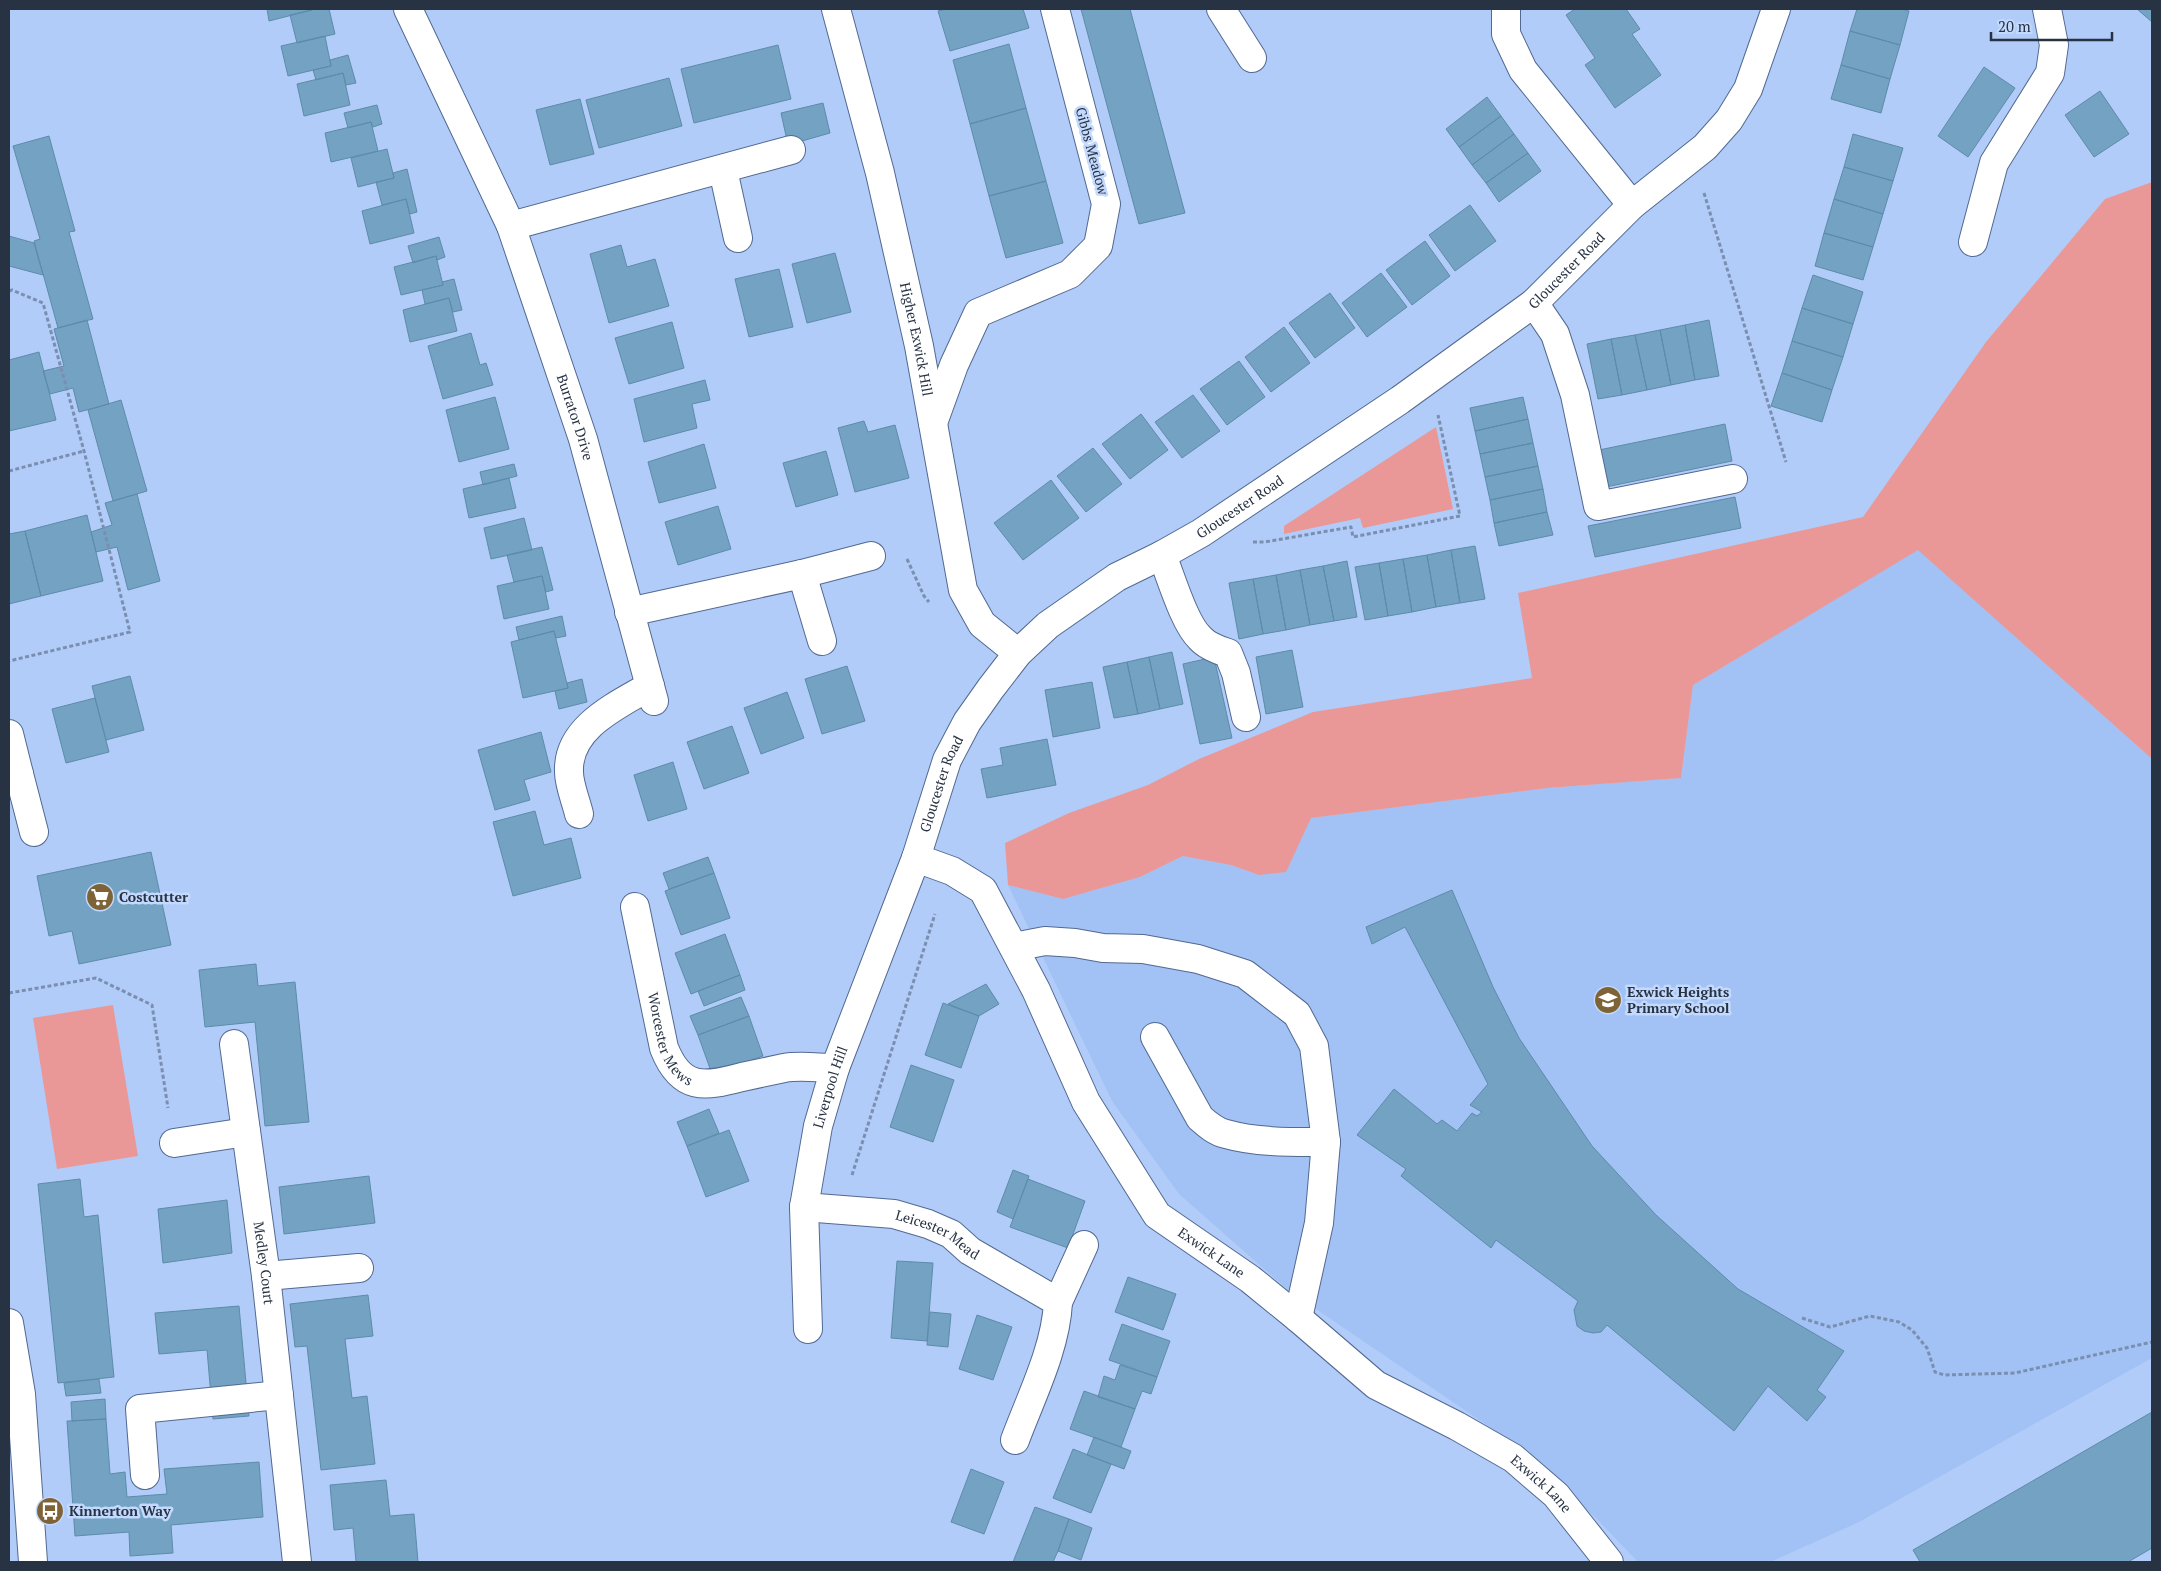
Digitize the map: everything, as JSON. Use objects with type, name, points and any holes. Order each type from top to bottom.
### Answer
[{"type":"street","name":"Burrator Drive","points":[[408,9],[511,226],[583,439],[652,694],[603,714],[581,734],[571,755],[568,773],[579,814]]},
{"type":"street","name":"Higher Exwick Hill","points":[[836,9],[882,183],[919,346],[963,590],[982,624],[1018,653]]},
{"type":"street","name":"Gibbs Meadow","points":[[933,424],[954,364],[978,313],[1070,274],[1098,246],[1106,204],[1055,9]]},
{"type":"street","points":[[1221,9],[1252,58]]},
{"type":"street","points":[[1506,9],[1506,34],[1523,70],[1632,205]]},
{"type":"street","name":"Gloucester Road","points":[[916,858],[947,760],[967,722],[1018,653],[1048,625],[1117,577],[1162,556],[1201,533],[1430,379],[1534,303],[1632,205],[1705,147],[1729,120],[1748,89],[1776,9]]},
{"type":"street","points":[[1974,242],[1994,163],[2050,73],[2054,45],[2047,9]]},
{"type":"street","points":[[511,226],[791,150]]},
{"type":"street","points":[[723,170],[738,238]]},
{"type":"street","points":[[1534,303],[1555,334],[1574,395],[1598,506],[1733,479]]},
{"type":"street","points":[[629,612],[802,574],[871,556]]},
{"type":"street","points":[[1162,556],[1189,621],[1200,638],[1214,648],[1228,653],[1236,673],[1246,717]]},
{"type":"street","points":[[802,574],[822,641]]},
{"type":"street","points":[[9,734],[14,775],[34,832]]},
{"type":"street","name":"Exwick Lane","points":[[916,858],[952,871],[983,890],[1014,947],[1054,1029],[1086,1102],[1157,1214],[1250,1279],[1376,1385],[1457,1426],[1513,1458],[1556,1495],[1609,1562]]},
{"type":"street","name":"Liverpool Hill","points":[[808,1329],[804,1207],[814,1141],[835,1068],[916,858]]},
{"type":"street","name":"Worcester Mews","points":[[635,907],[664,1048],[671,1065],[682,1076],[706,1085],[724,1083],[787,1068],[835,1068]]},
{"type":"street","points":[[1014,947],[1045,941],[1075,943],[1103,948],[1143,949],[1198,959],[1245,974],[1297,1014],[1314,1046],[1326,1142],[1319,1223],[1298,1318]]},
{"type":"street","points":[[1155,1037],[1200,1118],[1211,1127],[1225,1134],[1250,1138],[1292,1142],[1326,1142]]},
{"type":"street","name":"Medley Court","points":[[234,1044],[266,1276],[297,1562]]},
{"type":"street","points":[[174,1143],[246,1132]]},
{"type":"street","name":"Leicester Mead","points":[[804,1207],[894,1214],[928,1224],[951,1234],[970,1251],[1058,1302]]},
{"type":"street","points":[[1015,1440],[1051,1343],[1058,1320],[1058,1302],[1084,1245]]},
{"type":"street","points":[[266,1276],[359,1268]]},
{"type":"street","points":[[9,1323],[21,1394],[32,1562]]},
{"type":"street","points":[[145,1475],[140,1409],[280,1395]]},
{"type":"path","points":[[1693,156],[1786,462]]},
{"type":"path","points":[[9,291],[12,290],[43,303],[84,451],[130,632],[9,661]]},
{"type":"path","points":[[1201,533],[1236,542],[1265,542],[1351,527],[1353,536],[1460,516],[1430,379]]},
{"type":"path","points":[[9,471],[84,451]]},
{"type":"path","points":[[836,1209],[848,1185],[939,902],[952,871]]},
{"type":"path","points":[[9,992],[96,978],[152,1005],[174,1143]]},
{"type":"path","points":[[1802,1318],[1830,1327],[1870,1316],[1899,1322],[1912,1330],[1927,1348],[1935,1372],[1944,1375],[2015,1373],[2152,1342]]},
{"type":"shaded area","points":[[2152,182],[2152,759],[1918,550],[1693,685],[1681,778],[1547,788],[1311,818],[1286,872],[1259,875],[1231,865],[1183,856],[1140,877],[1063,899],[1008,885],[1005,843],[1069,813],[1148,785],[1199,759],[1313,712],[1532,678],[1518,593],[1863,517],[1986,342],[2105,199]]},
{"type":"shaded area","points":[[1436,427],[1453,509],[1363,528],[1360,518],[1284,534],[1284,526]]},
{"type":"shaded area","name":"Exwick Heights Primary School","points":[[1918,549],[2152,759],[2152,1358],[1857,1523],[1770,1562],[1638,1562],[1596,1518],[1494,1430],[1288,1290],[1179,1194],[1112,1101],[1008,885],[1063,899],[1140,877],[1183,856],[1231,865],[1259,875],[1311,818],[1547,788],[1681,778],[1693,685]]},
{"type":"shaded area","points":[[113,1005],[138,1156],[57,1169],[33,1018]]},
{"type":"building","points":[[267,9],[312,9],[312,10],[269,21]]},
{"type":"building","points":[[312,9],[329,9],[335,34],[297,43],[290,15]]},
{"type":"building","points":[[947,9],[1023,9],[1029,28],[950,51],[938,11]]},
{"type":"building","points":[[1081,9],[1130,9],[1185,213],[1139,224]]},
{"type":"building","points":[[1575,9],[1626,9],[1640,29],[1632,34],[1661,75],[1615,108],[1585,65],[1595,58],[1566,15]]},
{"type":"building","points":[[1857,9],[1901,9],[1909,11],[1900,45],[1850,31]]},
{"type":"building","points":[[2137,9],[2152,9],[2152,22]]},
{"type":"building","points":[[1850,31],[1900,45],[1890,79],[1841,65]]},
{"type":"building","points":[[325,36],[331,66],[288,76],[281,46]]},
{"type":"building","points":[[1009,44],[1026,108],[970,124],[953,60]]},
{"type":"building","points":[[778,45],[791,99],[694,123],[681,69]]},
{"type":"building","points":[[348,55],[356,83],[346,85],[343,73],[316,80],[313,70],[331,66],[330,60]]},
{"type":"building","points":[[1841,65],[1890,79],[1881,113],[1831,99]]},
{"type":"building","points":[[1984,67],[2015,88],[1968,157],[1938,136]]},
{"type":"building","points":[[343,73],[350,105],[304,116],[297,84]]},
{"type":"building","points":[[669,78],[682,126],[599,148],[586,100]]},
{"type":"building","points":[[2100,91],[2129,134],[2094,157],[2065,115]]},
{"type":"building","points":[[1487,97],[1501,116],[1459,147],[1446,129]]},
{"type":"building","points":[[580,99],[594,154],[550,165],[536,110]]},
{"type":"building","points":[[823,103],[830,133],[788,145],[781,113]]},
{"type":"building","points":[[377,105],[382,124],[373,127],[371,122],[348,128],[344,113]]},
{"type":"building","points":[[1026,108],[1046,181],[989,196],[970,124]]},
{"type":"building","points":[[1501,116],[1514,134],[1472,165],[1459,147]]},
{"type":"building","points":[[371,122],[378,151],[331,162],[325,133]]},
{"type":"building","points":[[1514,134],[1528,153],[1486,183],[1472,165]]},
{"type":"building","points":[[1853,134],[1903,148],[1893,181],[1844,167]]},
{"type":"building","points":[[49,136],[75,231],[69,232],[93,319],[58,328],[34,241],[40,239],[13,146]]},
{"type":"building","points":[[387,149],[394,178],[358,187],[351,158]]},
{"type":"building","points":[[1528,153],[1541,171],[1499,202],[1486,183]]},
{"type":"building","points":[[1844,167],[1893,181],[1883,214],[1834,199]]},
{"type":"building","points":[[407,169],[417,212],[410,214],[406,199],[382,205],[376,182],[394,178],[393,173]]},
{"type":"building","points":[[1046,181],[1063,243],[1006,258],[989,196]]},
{"type":"building","points":[[406,199],[414,233],[370,244],[362,211]]},
{"type":"building","points":[[1834,199],[1883,214],[1873,247],[1824,233]]},
{"type":"building","points":[[1470,205],[1496,241],[1455,271],[1429,235]]},
{"type":"building","points":[[1824,233],[1873,247],[1863,280],[1815,266]]},
{"type":"building","points":[[9,236],[34,243],[43,275],[9,266]]},
{"type":"building","points":[[439,237],[445,257],[437,260],[436,256],[413,263],[408,246]]},
{"type":"building","points":[[1425,241],[1450,276],[1412,305],[1386,270]]},
{"type":"building","points":[[621,245],[627,267],[655,259],[669,306],[609,323],[590,254]]},
{"type":"building","points":[[835,253],[851,312],[807,323],[792,264]]},
{"type":"building","points":[[436,256],[443,285],[401,295],[394,267]]},
{"type":"building","points":[[779,269],[793,327],[749,337],[735,279]]},
{"type":"building","points":[[1381,273],[1407,307],[1367,337],[1342,303]]},
{"type":"building","points":[[1813,275],[1863,292],[1853,324],[1802,308]]},
{"type":"building","points":[[454,279],[462,310],[453,312],[449,298],[425,304],[422,290],[443,285],[442,282]]},
{"type":"building","points":[[1330,293],[1355,328],[1315,358],[1289,323]]},
{"type":"building","points":[[449,298],[457,331],[410,342],[403,310]]},
{"type":"building","points":[[1802,308],[1853,324],[1843,357],[1792,341]]},
{"type":"building","points":[[87,320],[109,404],[79,412],[73,388],[50,394],[43,371],[64,366],[54,329]]},
{"type":"building","points":[[1709,320],[1719,376],[1695,380],[1685,325]]},
{"type":"building","points":[[672,322],[684,368],[629,384],[615,338]]},
{"type":"building","points":[[1685,325],[1695,380],[1671,385],[1660,330]]},
{"type":"building","points":[[1284,327],[1310,363],[1271,392],[1245,357]]},
{"type":"building","points":[[1660,330],[1671,385],[1647,390],[1635,335]]},
{"type":"building","points":[[471,333],[480,365],[486,363],[493,385],[443,399],[428,346]]},
{"type":"building","points":[[1635,335],[1647,390],[1622,395],[1611,339]]},
{"type":"building","points":[[1611,339],[1622,395],[1598,399],[1587,344]]},
{"type":"building","points":[[1792,341],[1843,357],[1832,390],[1782,373]]},
{"type":"building","points":[[39,352],[56,420],[9,431],[9,360]]},
{"type":"building","points":[[1239,361],[1265,397],[1227,425],[1200,389]]},
{"type":"building","points":[[1782,373],[1832,390],[1822,422],[1771,406]]},
{"type":"building","points":[[705,380],[710,400],[692,404],[697,428],[644,442],[634,399]]},
{"type":"building","points":[[1193,395],[1220,431],[1182,458],[1155,422]]},
{"type":"building","points":[[495,397],[509,449],[459,462],[446,410]]},
{"type":"building","points":[[1523,397],[1528,419],[1475,431],[1470,408]]},
{"type":"building","points":[[121,400],[147,491],[113,501],[88,410]]},
{"type":"building","points":[[1141,414],[1168,450],[1130,479],[1102,444]]},
{"type":"building","points":[[1528,419],[1533,443],[1480,454],[1475,431]]},
{"type":"building","points":[[864,421],[868,432],[895,425],[909,478],[855,492],[838,428]]},
{"type":"building","points":[[1725,424],[1732,461],[1606,487],[1599,450]]},
{"type":"building","points":[[1533,443],[1538,466],[1485,477],[1480,454]]},
{"type":"building","points":[[704,444],[716,488],[659,503],[648,462]]},
{"type":"building","points":[[1093,448],[1122,484],[1086,512],[1057,476]]},
{"type":"building","points":[[826,451],[838,495],[796,507],[783,463]]},
{"type":"building","points":[[514,464],[517,476],[483,485],[480,472]]},
{"type":"building","points":[[1538,466],[1543,489],[1490,500],[1485,477]]},
{"type":"building","points":[[509,478],[516,508],[469,518],[463,489]]},
{"type":"building","points":[[1051,480],[1079,518],[1023,560],[994,523]]},
{"type":"building","points":[[1543,489],[1547,512],[1494,523],[1490,500]]},
{"type":"building","points":[[137,494],[160,581],[128,590],[117,547],[96,552],[91,532],[112,525],[105,503]]},
{"type":"building","points":[[1735,497],[1741,528],[1595,557],[1588,526]]},
{"type":"building","points":[[718,506],[731,549],[678,565],[665,522]]},
{"type":"building","points":[[1547,512],[1553,535],[1499,546],[1494,523]]},
{"type":"building","points":[[87,515],[103,581],[41,596],[25,531]]},
{"type":"building","points":[[524,518],[532,550],[491,559],[484,528]]},
{"type":"building","points":[[25,531],[41,596],[9,604],[9,534]]},
{"type":"building","points":[[1475,546],[1485,599],[1460,603],[1451,550]]},
{"type":"building","points":[[542,547],[553,590],[546,592],[542,576],[514,582],[507,555]]},
{"type":"building","points":[[1451,550],[1460,603],[1436,607],[1427,555]]},
{"type":"building","points":[[1427,555],[1436,607],[1412,612],[1403,559]]},
{"type":"building","points":[[1403,559],[1412,612],[1388,616],[1379,563]]},
{"type":"building","points":[[1347,561],[1357,617],[1334,621],[1323,566]]},
{"type":"building","points":[[1379,563],[1388,616],[1365,620],[1355,567]]},
{"type":"building","points":[[1323,566],[1334,621],[1310,625],[1300,570]]},
{"type":"building","points":[[1300,570],[1310,625],[1286,630],[1276,575]]},
{"type":"building","points":[[1276,575],[1286,630],[1263,634],[1253,579]]},
{"type":"building","points":[[542,576],[549,609],[504,619],[497,586]]},
{"type":"building","points":[[1253,579],[1263,634],[1239,639],[1229,583]]},
{"type":"building","points":[[562,616],[566,636],[556,638],[554,631],[519,640],[516,627]]},
{"type":"building","points":[[554,631],[568,688],[523,698],[511,642]]},
{"type":"building","points":[[1292,650],[1303,707],[1266,714],[1256,657]]},
{"type":"building","points":[[1172,652],[1183,704],[1160,709],[1149,657]]},
{"type":"building","points":[[1149,657],[1160,709],[1138,714],[1127,662]]},
{"type":"building","points":[[1214,657],[1232,738],[1200,744],[1183,664]]},
{"type":"building","points":[[1127,662],[1138,714],[1114,718],[1103,667]]},
{"type":"building","points":[[847,666],[865,721],[822,734],[805,679]]},
{"type":"building","points":[[130,676],[144,730],[106,740],[92,686]]},
{"type":"building","points":[[582,679],[587,702],[559,709],[555,691],[568,688],[567,683]]},
{"type":"building","points":[[1092,682],[1100,728],[1053,737],[1045,690]]},
{"type":"building","points":[[787,692],[804,738],[761,754],[744,708]]},
{"type":"building","points":[[95,698],[109,752],[66,763],[52,709]]},
{"type":"building","points":[[732,726],[749,773],[704,789],[687,742]]},
{"type":"building","points":[[541,732],[551,772],[524,780],[530,800],[495,810],[478,750]]},
{"type":"building","points":[[1047,739],[1056,785],[987,798],[981,769],[1003,765],[1000,748]]},
{"type":"building","points":[[673,762],[687,809],[648,821],[634,775]]},
{"type":"building","points":[[535,811],[544,845],[571,838],[581,878],[513,896],[493,822]]},
{"type":"building","points":[[151,852],[171,945],[79,964],[72,931],[49,936],[37,876]]},
{"type":"building","points":[[708,857],[714,873],[669,889],[663,873]]},
{"type":"building","points":[[714,873],[730,918],[681,935],[665,891]]},
{"type":"building","points":[[1452,890],[1493,987],[1519,1038],[1592,1146],[1656,1215],[1738,1289],[1844,1351],[1817,1390],[1826,1397],[1807,1421],[1768,1386],[1734,1431],[1607,1325],[1601,1332],[1593,1333],[1584,1331],[1577,1326],[1574,1310],[1578,1301],[1496,1240],[1491,1248],[1401,1176],[1406,1169],[1357,1135],[1394,1089],[1437,1124],[1442,1120],[1457,1131],[1472,1113],[1477,1116],[1482,1112],[1470,1105],[1488,1084],[1405,927],[1372,944],[1366,927]]},
{"type":"building","points":[[725,934],[740,975],[691,994],[675,953]]},
{"type":"building","points":[[256,964],[258,986],[295,982],[309,1122],[265,1126],[255,1022],[205,1027],[199,970]]},
{"type":"building","points":[[740,975],[745,990],[704,1006],[698,991]]},
{"type":"building","points":[[986,984],[999,1004],[979,1016],[948,1004]]},
{"type":"building","points":[[741,997],[749,1016],[698,1035],[690,1016]]},
{"type":"building","points":[[943,1003],[979,1016],[961,1068],[925,1055]]},
{"type":"building","points":[[749,1016],[763,1056],[712,1074],[698,1035]]},
{"type":"building","points":[[911,1065],[954,1080],[933,1142],[890,1127]]},
{"type":"building","points":[[709,1109],[719,1133],[687,1146],[677,1122]]},
{"type":"building","points":[[729,1130],[749,1181],[706,1197],[687,1146]]},
{"type":"building","points":[[1013,1170],[1029,1176],[1013,1219],[997,1212]]},
{"type":"building","points":[[369,1176],[375,1223],[284,1234],[279,1187]]},
{"type":"building","points":[[80,1179],[84,1217],[98,1215],[114,1377],[58,1383],[38,1184]]},
{"type":"building","points":[[1028,1179],[1085,1201],[1068,1248],[1010,1227]]},
{"type":"building","points":[[227,1200],[232,1253],[163,1263],[158,1209]]},
{"type":"building","points":[[897,1261],[933,1263],[927,1341],[891,1338]]},
{"type":"building","points":[[1128,1277],[1176,1294],[1163,1330],[1115,1312]]},
{"type":"building","points":[[368,1295],[373,1336],[345,1339],[352,1398],[367,1396],[375,1464],[321,1470],[307,1346],[295,1347],[290,1304]]},
{"type":"building","points":[[239,1306],[249,1416],[213,1419],[207,1350],[159,1354],[155,1313]]},
{"type":"building","points":[[930,1312],[951,1314],[948,1347],[927,1345]]},
{"type":"building","points":[[977,1315],[1012,1327],[993,1380],[959,1369]]},
{"type":"building","points":[[1122,1324],[1170,1341],[1157,1377],[1109,1360]]},
{"type":"building","points":[[1120,1365],[1157,1377],[1151,1394],[1142,1391],[1135,1409],[1098,1397],[1104,1376],[1115,1380]]},
{"type":"building","points":[[99,1379],[101,1393],[66,1396],[64,1383]]},
{"type":"building","points":[[1084,1391],[1135,1409],[1121,1447],[1070,1429]]},
{"type":"building","points":[[105,1399],[106,1419],[72,1421],[71,1402]]},
{"type":"building","points":[[2152,1412],[2152,1548],[2128,1562],[1920,1562],[1913,1550]]},
{"type":"building","points":[[106,1419],[110,1474],[125,1472],[127,1497],[167,1494],[164,1469],[259,1462],[263,1517],[171,1525],[173,1553],[130,1556],[129,1532],[75,1536],[67,1421]]},
{"type":"building","points":[[1094,1437],[1131,1451],[1124,1469],[1087,1455]]},
{"type":"building","points":[[1073,1449],[1111,1464],[1091,1513],[1053,1498]]},
{"type":"building","points":[[971,1469],[1004,1482],[984,1534],[951,1522]]},
{"type":"building","points":[[386,1480],[390,1516],[414,1514],[418,1562],[356,1562],[353,1528],[334,1530],[330,1485]]},
{"type":"building","points":[[1035,1507],[1069,1519],[1058,1551],[1053,1562],[1013,1562]]},
{"type":"building","points":[[1069,1519],[1092,1528],[1081,1560],[1058,1551]]},
{"type":"place","name":"Costcutter","points":[[100,897]]},
{"type":"place","name":"Exwick Heights Primary School","points":[[1608,1000]]},
{"type":"place","name":"Kinnerton Way","points":[[50,1511]]}]
